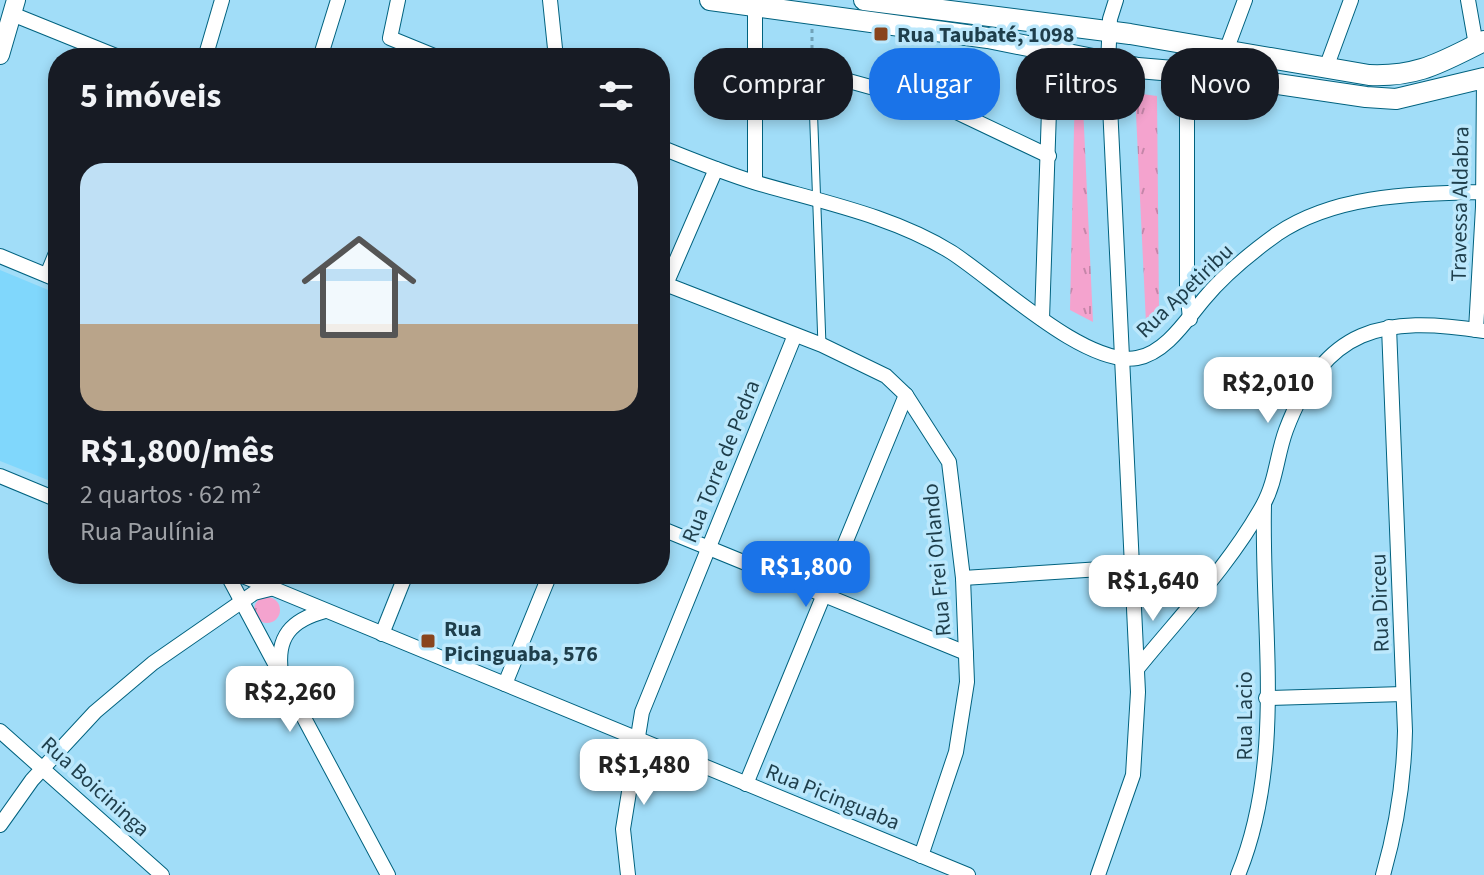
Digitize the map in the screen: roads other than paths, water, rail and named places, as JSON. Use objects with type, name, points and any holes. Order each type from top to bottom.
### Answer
[{"type":"main road","points":[[710,0],[988,38],[1036,48]]},
{"type":"main road","points":[[864,0],[985,7],[1209,48]]},
{"type":"main road","points":[[1279,60],[1369,75],[1411,75],[1481,47]]},
{"type":"main road","points":[[1279,84],[1396,99],[1484,78]]},
{"type":"street","points":[[208,48],[222,0]]},
{"type":"street","points":[[323,48],[338,0]]},
{"type":"street","points":[[398,0],[390,38],[414,48]]},
{"type":"street","points":[[550,0],[555,48]]},
{"type":"street","points":[[1109,48],[1116,0]]},
{"type":"street","points":[[1227,48],[1245,0]]},
{"type":"street","points":[[1326,68],[1351,0]]},
{"type":"street","points":[[1468,0],[1481,47]]},
{"type":"street","points":[[755,6],[755,48]]},
{"type":"street","points":[[0,55],[14,7],[100,48]]},
{"type":"street","name":"Travessa Aldabra","points":[[1480,330],[1484,78]]},
{"type":"street","points":[[853,84],[950,109],[1049,156]]},
{"type":"street","points":[[755,120],[755,182]]},
{"type":"street","points":[[1042,319],[1050,120]]},
{"type":"street","points":[[1098,875],[1133,775],[1137,745],[1137,669],[1110,120]]},
{"type":"street","points":[[1187,120],[1187,288],[1190,319]]},
{"type":"street","name":"Rua Apetiribu","points":[[670,151],[716,169],[919,235],[974,267],[1042,319],[1084,344],[1121,359],[1147,356],[1190,319],[1204,299],[1262,246],[1303,220],[1352,202],[1385,197],[1482,192]]},
{"type":"street","points":[[670,270],[716,169]]},
{"type":"street","points":[[0,256],[48,276]]},
{"type":"street","name":"Rua Frei Orlando","points":[[670,291],[822,345],[886,376],[906,395],[949,462],[963,578],[967,682],[956,752],[921,856]]},
{"type":"street","points":[[1137,669],[1215,573],[1264,504],[1286,432],[1305,388],[1319,367],[1340,346],[1389,327],[1416,324],[1480,330]]},
{"type":"street","name":"Rua Dirceu","points":[[1383,875],[1395,833],[1404,779],[1389,327]]},
{"type":"street","name":"Rua Torre de Pedra","points":[[628,875],[623,829],[635,739],[642,712],[795,335]]},
{"type":"street","points":[[746,784],[906,395]]},
{"type":"street","points":[[0,476],[48,496]]},
{"type":"street","name":"Rua Lacio","points":[[1238,875],[1258,817],[1268,751],[1264,504]]},
{"type":"street","points":[[670,532],[966,653]]},
{"type":"street","points":[[963,578],[1132,567]]},
{"type":"street","points":[[232,584],[388,875]]},
{"type":"street","name":"Rua Picinguaba","points":[[265,584],[968,875]]},
{"type":"street","points":[[382,634],[402,584]]},
{"type":"street","points":[[505,684],[546,584]]},
{"type":"street","points":[[0,825],[43,769],[125,685],[254,593],[276,588]]},
{"type":"street","points":[[282,681],[279,655],[283,637],[302,618],[325,611]]},
{"type":"street","points":[[1266,698],[1403,694]]},
{"type":"street","name":"Rua Boicininga","points":[[0,731],[162,875]]},
{"type":"lane","points":[[814,120],[822,345]]},
{"type":"place","name":"Rua Taubaté, 1098","points":[[881,34]]},
{"type":"place","name":"Rua Picinguaba, 576","points":[[428,641]]}]
